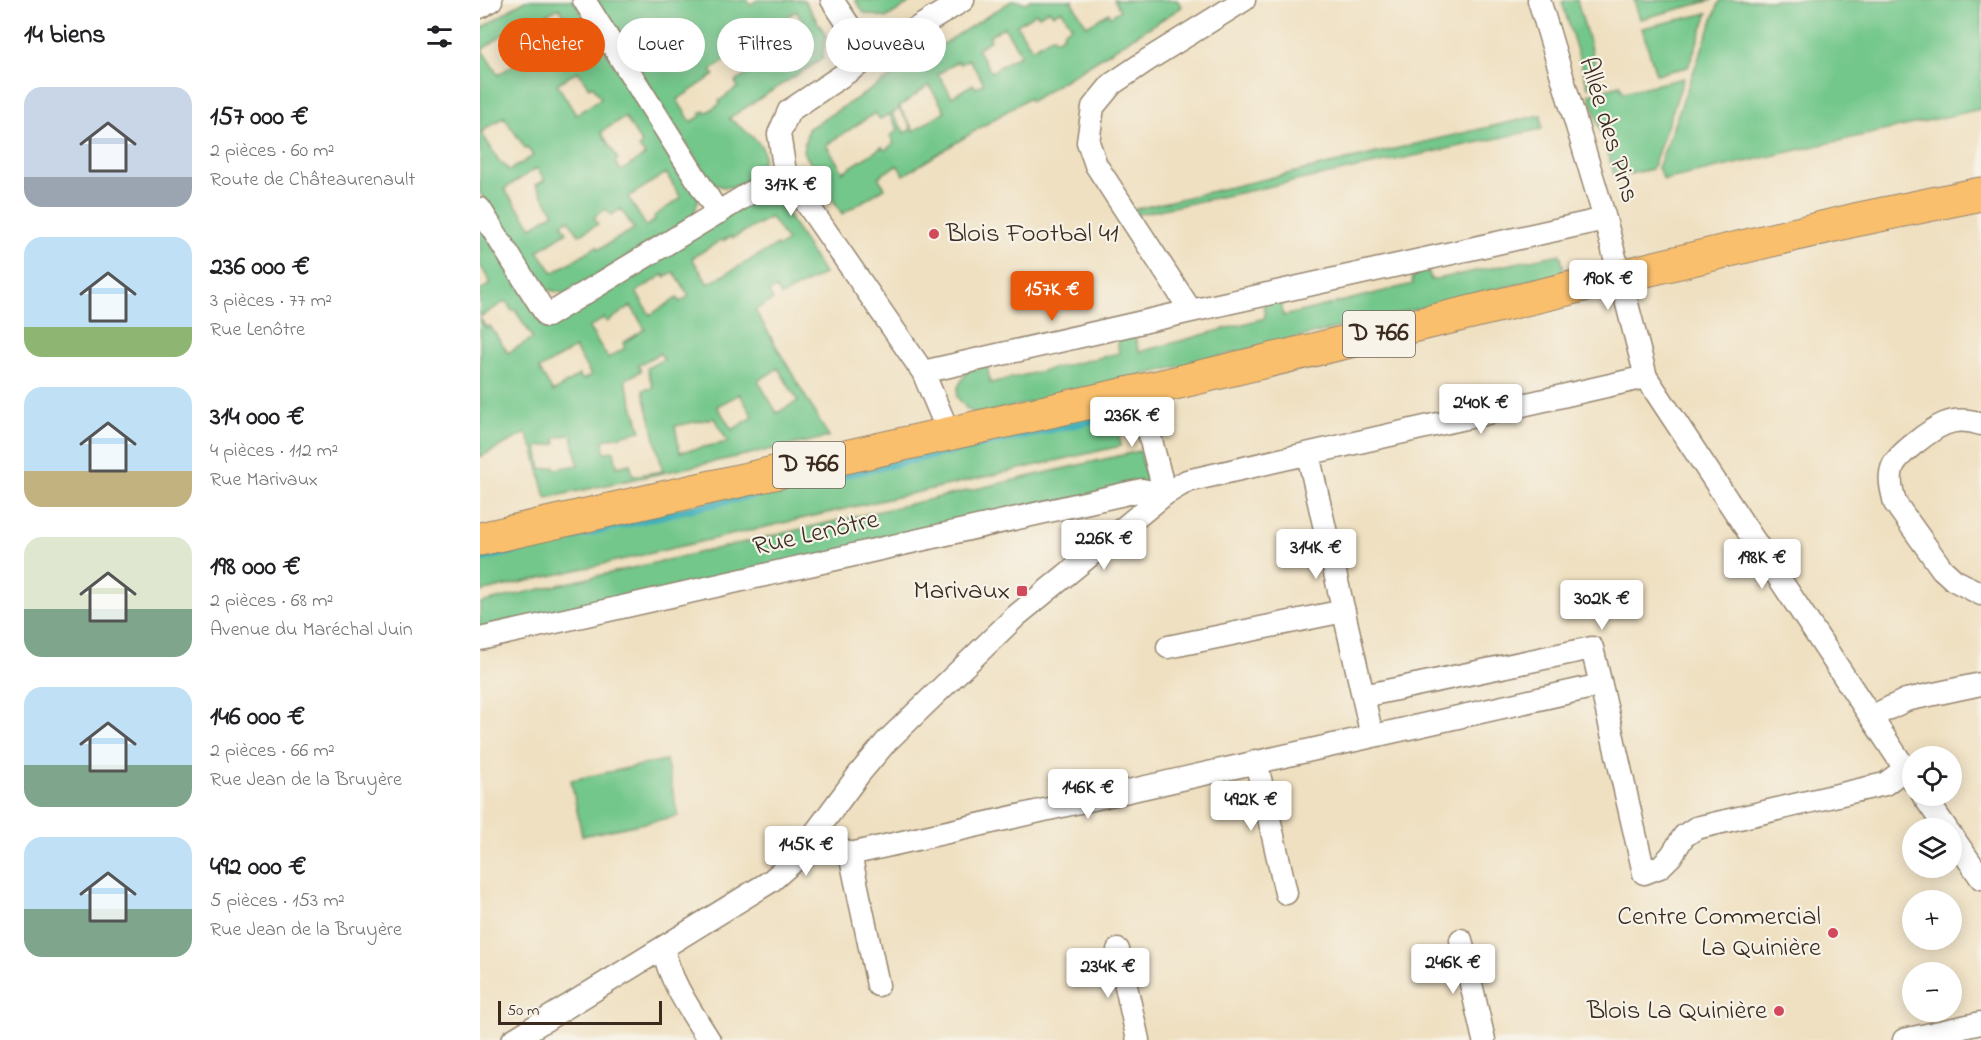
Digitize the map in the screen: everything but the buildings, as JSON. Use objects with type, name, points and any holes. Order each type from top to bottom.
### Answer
[{"type":"main road","name":"D 766","points":[[480,539],[1138,391],[1855,220],[1981,194]]},
{"type":"street","points":[[480,7],[491,0]]},
{"type":"street","points":[[584,0],[718,213]]},
{"type":"street","points":[[832,0],[844,18]]},
{"type":"street","points":[[934,18],[963,0]]},
{"type":"street","points":[[1191,310],[1096,165],[1088,142],[1093,107],[1112,84],[1244,0]]},
{"type":"street","name":"Allée des Pins","points":[[1539,0],[1605,219],[1646,377],[1902,764]]},
{"type":"street","points":[[848,72],[789,111],[779,134],[785,172],[923,372],[942,417],[946,434]]},
{"type":"street","points":[[480,209],[547,316],[785,172]]},
{"type":"street","points":[[923,372],[1191,310],[1605,219]]},
{"type":"street","points":[[513,1040],[771,881],[795,860],[859,774],[886,742],[1016,616],[1165,494],[1187,481],[1646,377]]},
{"type":"street","points":[[1138,391],[1165,494]]},
{"type":"street","points":[[1981,424],[1957,420],[1942,424],[1905,452],[1894,463],[1890,475],[1895,503],[1942,569],[1954,580],[1981,594]]},
{"type":"street","points":[[1308,454],[1372,736]]},
{"type":"street","name":"Rue Lenôtre","points":[[480,639],[1142,490],[1165,494]]},
{"type":"street","points":[[1168,647],[1344,611]]},
{"type":"street","points":[[1364,696],[1592,648],[1644,873],[1660,867],[1671,856],[1684,836],[1696,828],[1886,784],[1902,777]]},
{"type":"street","points":[[1871,717],[1906,700],[1981,684]]},
{"type":"street","points":[[815,834],[850,854],[1601,685]]},
{"type":"street","points":[[1256,761],[1286,893]]},
{"type":"street","points":[[1962,850],[1981,878]]},
{"type":"street","points":[[850,854],[878,985]]},
{"type":"street","points":[[1461,940],[1484,1040]]},
{"type":"street","points":[[663,948],[666,965],[674,982],[709,1040]]},
{"type":"street","points":[[1118,950],[1138,1040]]},
{"type":"street","points":[[1904,1040],[1981,1023]]},
{"type":"green space","points":[[525,0],[573,0],[585,18],[566,18],[559,8],[540,18],[498,18],[498,38],[482,50],[498,75],[503,72],[576,72],[557,84],[576,115],[601,98],[593,86],[589,88],[579,72],[605,72],[605,50],[699,197],[694,215],[567,294],[541,288],[480,193],[480,86],[482,84],[480,80],[480,29]],"holes":[[[504,117],[533,156],[509,171],[503,163],[501,164],[481,132]],[[625,117],[642,144],[639,147],[645,155],[621,171],[615,162],[618,159],[601,132]],[[537,168],[545,180],[536,185],[554,213],[532,227],[504,189]],[[666,173],[681,198],[654,216],[655,220],[646,226],[628,197]],[[606,209],[611,215],[621,209],[634,229],[599,249],[597,246],[553,273],[538,251],[567,232],[562,224],[568,219],[579,235],[598,224],[594,217]]]},
{"type":"green space","points":[[594,0],[747,0],[750,5],[757,0],[804,0],[826,35],[822,59],[814,64],[814,18],[801,18],[796,11],[785,18],[717,18],[717,66],[711,70],[714,75],[677,100],[691,122],[701,116],[700,114],[704,111],[706,113],[720,104],[719,101],[738,87],[735,82],[751,72],[802,72],[729,118],[758,142],[764,154],[763,162],[744,182],[736,186],[718,185],[708,178],[640,72],[705,72],[705,18],[617,18],[617,36]]},
{"type":"green space","points":[[855,0],[914,0],[886,18],[864,13]]},
{"type":"green space","points":[[1013,0],[1026,3],[1030,0],[1073,0],[1071,1],[1087,26],[1109,13],[1111,16],[1120,10],[1114,0],[1177,0],[1182,7],[1031,101],[1028,98],[904,175],[897,165],[878,177],[885,188],[842,214],[803,151],[808,129],[899,72],[941,72],[938,74],[952,97],[973,84],[976,88],[984,83],[969,59],[960,64],[958,61],[946,69],[946,42]],"holes":[[[1049,10],[1053,15],[1061,10],[1072,26],[1056,40],[1053,36],[1032,49],[1017,25],[1036,13],[1039,16]],[[1004,27],[1021,54],[991,72],[977,49],[991,40],[989,36]],[[929,85],[945,111],[914,131],[899,107]],[[899,109],[912,128],[905,133],[892,114]],[[875,113],[880,119],[889,114],[898,130],[890,136],[894,143],[885,150],[882,147],[843,172],[826,145]]]},
{"type":"green space","points":[[1577,0],[1601,84],[1588,87],[1562,2]]},
{"type":"green space","points":[[1634,0],[1713,0],[1640,19]]},
{"type":"green space","points":[[1720,0],[1981,0],[1981,109],[1664,180],[1658,168]]},
{"type":"green space","points":[[1708,13],[1688,67],[1656,74],[1642,28]]},
{"type":"green space","points":[[1684,78],[1652,169],[1615,177],[1589,94],[1620,85],[1623,92]]},
{"type":"green space","points":[[1541,115],[1542,129],[1135,215],[1132,210]]},
{"type":"green space","points":[[758,197],[780,202],[824,274],[781,296],[777,288],[769,292],[773,300],[755,310],[829,437],[546,498],[534,450],[526,433],[480,457],[480,318],[486,328],[490,326],[508,353],[533,338],[515,310],[512,311],[506,301],[480,317],[480,291],[491,283],[480,265],[480,226],[545,328]],"holes":[[[771,217],[787,241],[708,284],[692,258],[731,236],[733,238]],[[674,272],[689,296],[680,302],[677,298],[650,315],[636,292],[663,275],[665,277]],[[631,306],[645,329],[623,343],[625,348],[608,358],[589,328],[604,318],[607,322]],[[575,348],[591,375],[583,380],[579,375],[553,392],[539,369]],[[660,353],[664,359],[647,368],[653,388],[643,390],[663,471],[633,476],[630,464],[617,467],[614,451],[604,452],[603,440],[641,431],[625,380],[641,371],[638,365]],[[778,368],[798,401],[777,413],[758,381]],[[740,394],[753,417],[732,430],[717,406]],[[714,418],[728,442],[680,452],[675,426]],[[572,434],[578,465],[541,469],[537,447],[556,444],[555,438]]]},
{"type":"green space","points":[[1560,254],[1565,273],[978,415],[967,409],[957,397],[958,387],[967,371],[987,365],[990,383],[1119,353],[1117,337],[1134,333],[1139,352],[1265,318],[1264,303],[1281,300],[1283,316],[1413,284],[1410,269],[1427,265],[1431,280]]},
{"type":"green space","points":[[1096,413],[1115,415],[1121,446],[480,592],[480,553]]},
{"type":"green space","points":[[1140,451],[1148,484],[480,634],[480,603]]},
{"type":"green space","points":[[666,760],[678,816],[582,836],[571,780]]},
{"type":"waterway","points":[[480,559],[695,508],[1095,420]]},
{"type":"place","name":"Blois Footbal 41","points":[[934,234]]},
{"type":"place","name":"Marivaux","points":[[1022,591]]},
{"type":"place","name":"Centre Commercial La Quinière","points":[[1833,933]]},
{"type":"place","name":"Blois La Quinière","points":[[1779,1011]]}]
